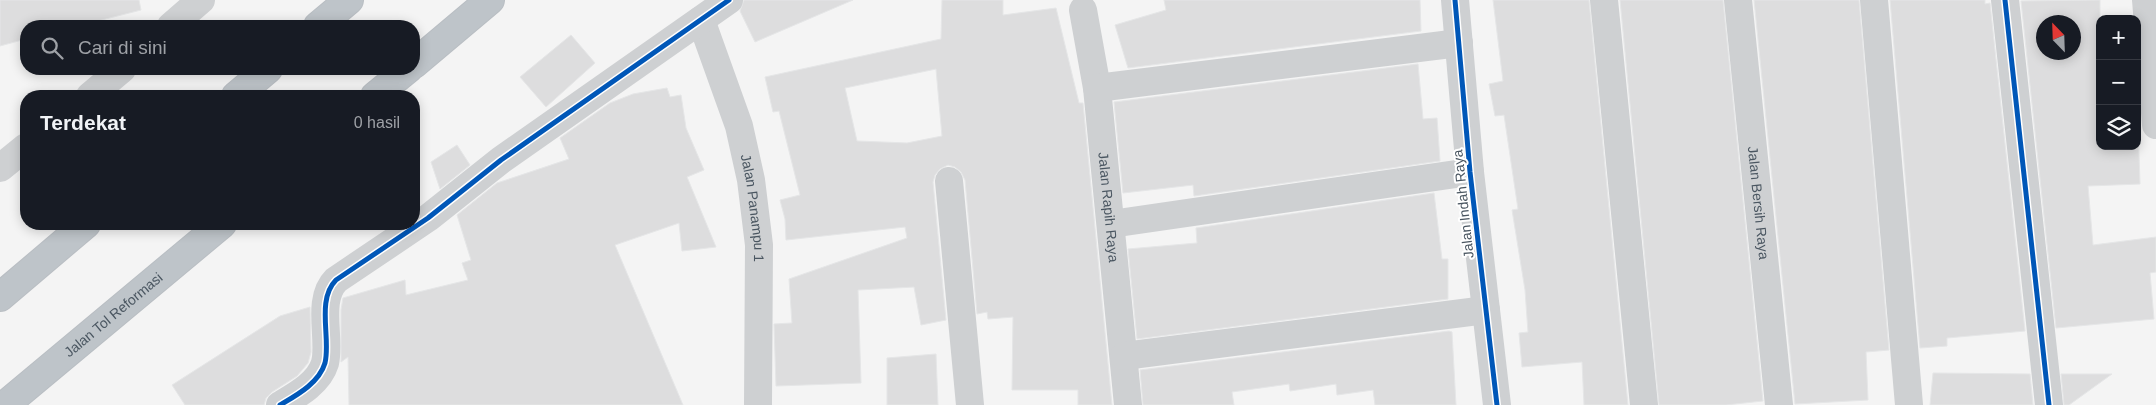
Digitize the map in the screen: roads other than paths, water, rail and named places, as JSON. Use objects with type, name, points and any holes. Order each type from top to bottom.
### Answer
[{"type":"highway","points":[[325,20],[349,0]]},
{"type":"highway","points":[[420,59],[490,0]]},
{"type":"highway","points":[[243,90],[261,75]]},
{"type":"highway","points":[[382,90],[401,75]]},
{"type":"highway","points":[[0,297],[79,230]]},
{"type":"highway","name":"Jalan Tol Reformasi","points":[[5,405],[215,230]]},
{"type":"street","points":[[178,20],[201,0]]},
{"type":"street","points":[[420,223],[501,160],[729,0]]},
{"type":"street","name":"Jalan Indah Raya","points":[[1455,0],[1470,172],[1497,405]]},
{"type":"street","points":[[1604,0],[1644,405]]},
{"type":"street","name":"Jalan Bersih Raya","points":[[1738,0],[1779,405]]},
{"type":"street","points":[[1874,0],[1909,405]]},
{"type":"street","points":[[2005,0],[2049,405]]},
{"type":"street","points":[[2146,0],[2156,125]]},
{"type":"street","name":"Jalan Rapih Raya","points":[[1084,10],[1097,88],[1128,405]]},
{"type":"street","name":"Jalan Panampu 1","points":[[701,20],[739,126],[751,180],[759,245],[758,405]]},
{"type":"street","points":[[1097,88],[1459,43]]},
{"type":"street","points":[[97,90],[115,75]]},
{"type":"street","points":[[0,168],[20,152]]},
{"type":"street","points":[[1111,224],[1470,172]]},
{"type":"street","points":[[949,181],[970,405]]},
{"type":"street","points":[[280,405],[308,388],[325,363],[326,307],[329,292],[336,280],[410,230]]},
{"type":"street","points":[[1124,356],[1486,310]]}]
